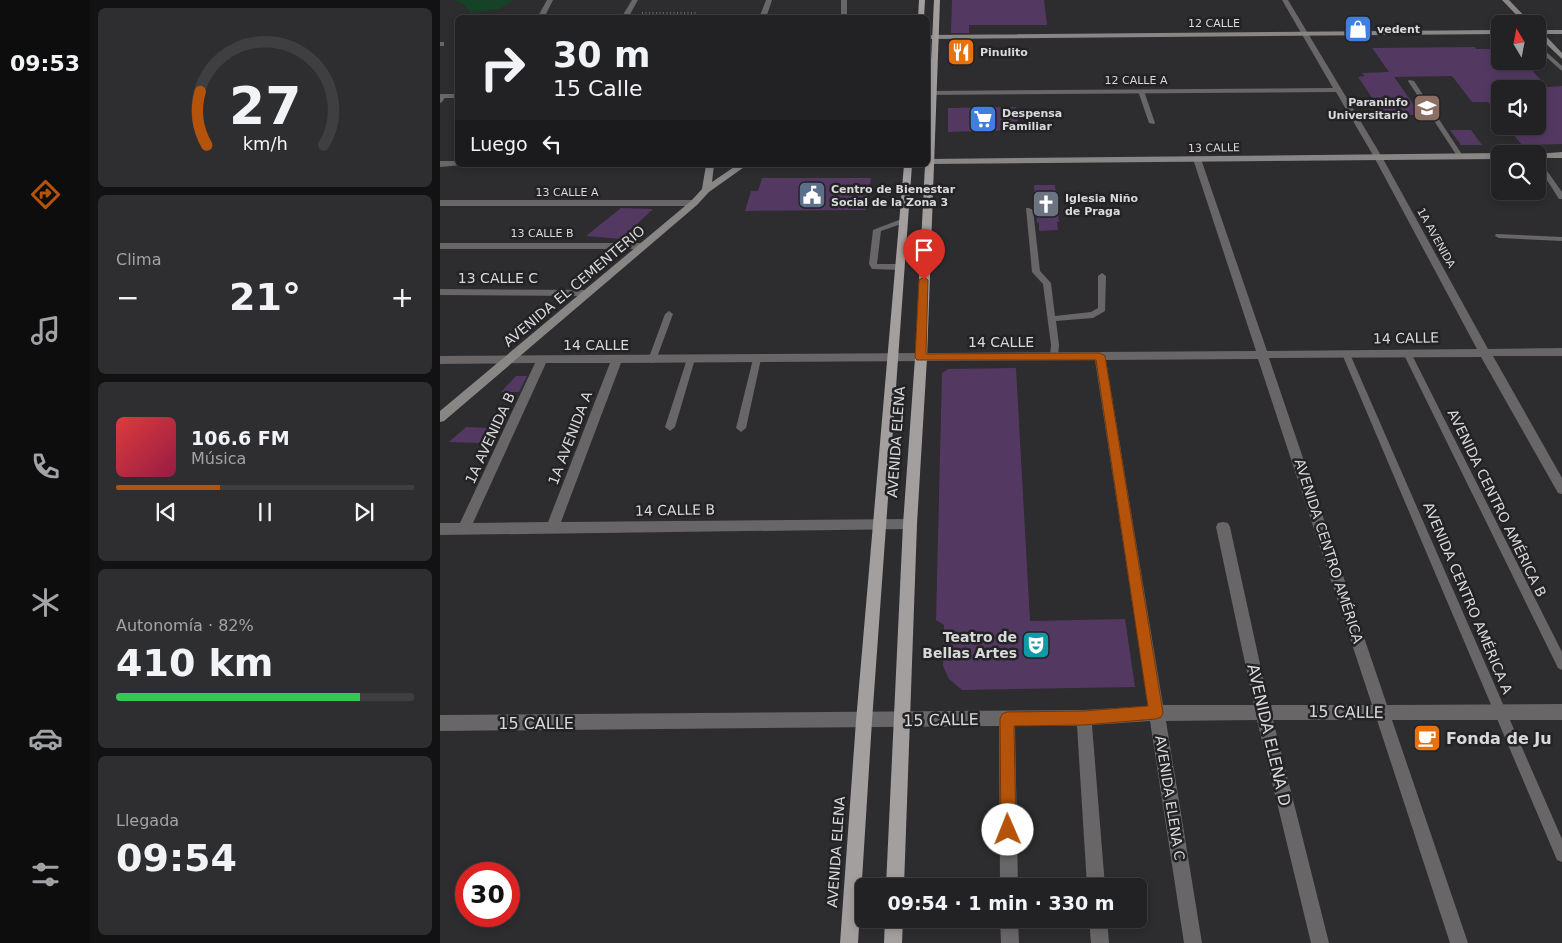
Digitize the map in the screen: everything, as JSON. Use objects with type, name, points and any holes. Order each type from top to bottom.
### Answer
[{"type":"main road","points":[[920,15],[922,0]]},
{"type":"main road","name":"AVENIDA ELENA","points":[[930,92],[931,37],[937,0]]},
{"type":"main road","name":"AVENIDA ELENA","points":[[849,943],[864,721],[908,167]]},
{"type":"main road","name":"AVENIDA ELENA","points":[[895,878],[910,524],[920,358],[928,167]]},
{"type":"main road","points":[[893,943],[894,928]]},
{"type":"street","points":[[542,15],[550,0]]},
{"type":"street","points":[[625,15],[635,0]]},
{"type":"street","points":[[763,15],[769,0]]},
{"type":"street","points":[[844,0],[844,15]]},
{"type":"street","name":"1A AVENIDA","points":[[1286,0],[1378,157],[1562,489]]},
{"type":"street","points":[[1505,0],[1520,15]]},
{"type":"street","name":"12 CALLE","points":[[931,37],[1491,32]]},
{"type":"street","points":[[1546,32],[1562,32]]},
{"type":"street","points":[[1546,40],[1562,56]]},
{"type":"street","name":"12 CALLE A","points":[[930,92],[1339,90]]},
{"type":"street","points":[[441,98],[455,96]]},
{"type":"street","points":[[1546,155],[1562,155]]},
{"type":"street","name":"13 CALLE","points":[[930,162],[1491,156]]},
{"type":"street","name":"AVENIDA CENTRO AMÉRICA","points":[[1197,159],[1459,943]]},
{"type":"street","points":[[440,164],[455,164]]},
{"type":"street","points":[[706,190],[710,167]]},
{"type":"street","name":"AVENIDA EL CEMENTERIO","points":[[440,418],[586,292],[644,246],[694,203],[706,190],[740,167]]},
{"type":"street","name":"13 CALLE A","points":[[440,203],[694,203]]},
{"type":"street","name":"13 CALLE B","points":[[440,246],[644,246]]},
{"type":"street","name":"13 CALLE C","points":[[440,292],[586,292]]},
{"type":"street","name":"14 CALLE","points":[[440,360],[691,360],[1562,352]]},
{"type":"street","name":"AVENIDA ELENA C","points":[[1100,356],[1193,943]]},
{"type":"street","name":"1A AVENIDA B","points":[[464,529],[542,360]]},
{"type":"street","name":"1A AVENIDA A","points":[[552,528],[617,360]]},
{"type":"street","name":"14 CALLE B","points":[[440,529],[910,524]]},
{"type":"street","name":"AVENIDA ELENA D","points":[[1223,527],[1263,712],[1320,943]]},
{"type":"street","name":"15 CALLE","points":[[440,724],[1084,718],[1156,713],[1562,712]]},
{"type":"street","points":[[1084,718],[1095,878]]},
{"type":"street","points":[[1007,719],[1009,878]]},
{"type":"street","points":[[1009,928],[1010,943]]},
{"type":"street","points":[[1099,928],[1100,943]]},
{"type":"lane","points":[[1546,55],[1561,70]]},
{"type":"lane","points":[[1411,81],[1460,156]]},
{"type":"lane","points":[[1141,91],[1152,123]]},
{"type":"lane","points":[[1546,174],[1562,197]]},
{"type":"lane","points":[[1029,210],[1036,272],[1047,283],[1052,319],[1054,357]]},
{"type":"lane","points":[[900,267],[873,266],[877,230],[904,220]]},
{"type":"lane","points":[[1499,236],[1562,239]]},
{"type":"lane","points":[[1052,319],[1093,315],[1102,309],[1102,276]]},
{"type":"lane","points":[[652,360],[669,314]]},
{"type":"lane","name":"AVENIDA CENTRO AMÉRICA A","points":[[1346,354],[1562,855]]},
{"type":"lane","name":"AVENIDA CENTRO AMÉRICA B","points":[[1407,354],[1562,664]]},
{"type":"lane","points":[[741,428],[757,359]]},
{"type":"lane","points":[[670,427],[691,360]]},
{"type":"path","points":[[625,15],[697,13]]},
{"type":"green space","points":[[454,0],[514,0],[499,9],[471,13],[464,4]]},
{"type":"building","points":[[952,0],[1044,0],[1047,25],[969,25],[969,33],[951,33]]},
{"type":"building","points":[[951,41],[970,41],[970,59],[951,59]]},
{"type":"building","points":[[1475,47],[1476,49],[1491,49],[1491,70],[1532,70],[1541,80],[1491,80],[1491,106],[1488,102],[1472,102],[1452,76],[1394,77],[1421,115],[1391,115],[1388,111],[1381,111],[1358,77],[1365,76],[1362,73],[1389,72],[1372,48]]},
{"type":"building","points":[[1546,86],[1562,86],[1562,144],[1522,145],[1514,135],[1546,135]]},
{"type":"building","name":"Despensa Familiar","points":[[1016,107],[1019,130],[948,132],[948,108]]},
{"type":"building","points":[[1450,130],[1471,130],[1482,145],[1461,145]]},
{"type":"building","name":"Centro de Bienestar Social de la Zona 3","points":[[762,178],[871,178],[866,210],[745,211],[751,191],[758,191]]},
{"type":"building","name":"Iglesia Niño de Praga","points":[[1034,185],[1055,185],[1059,222],[1057,222],[1058,230],[1039,231]]},
{"type":"building","points":[[621,208],[653,209],[621,239],[586,236]]},
{"type":"building","points":[[1016,368],[1030,621],[1125,619],[1135,687],[962,690],[949,679],[943,666],[944,625],[936,620],[942,373],[948,369]]},
{"type":"building","points":[[516,376],[527,376],[519,392],[501,392]]},
{"type":"building","points":[[466,427],[489,428],[479,443],[449,442]]},
{"type":"place","name":"vedent","points":[[1358,29]]},
{"type":"place","name":"Pinulito","points":[[961,52]]},
{"type":"place","name":"Paraninfo Universitario","points":[[1427,108]]},
{"type":"place","name":"Despensa Familiar","points":[[983,119]]},
{"type":"place","name":"Centro de Bienestar Social de la Zona 3","points":[[812,195]]},
{"type":"place","name":"Iglesia Niño de Praga","points":[[1046,204]]},
{"type":"place","name":"Teatro de Bellas Artes","points":[[1036,645]]},
{"type":"place","name":"Fonda de Ju","points":[[1427,738]]},
{"type":"route","points":[[924,280],[920,358],[1100,356],[1156,713],[1084,718],[1007,719],[1008,830]]}]
